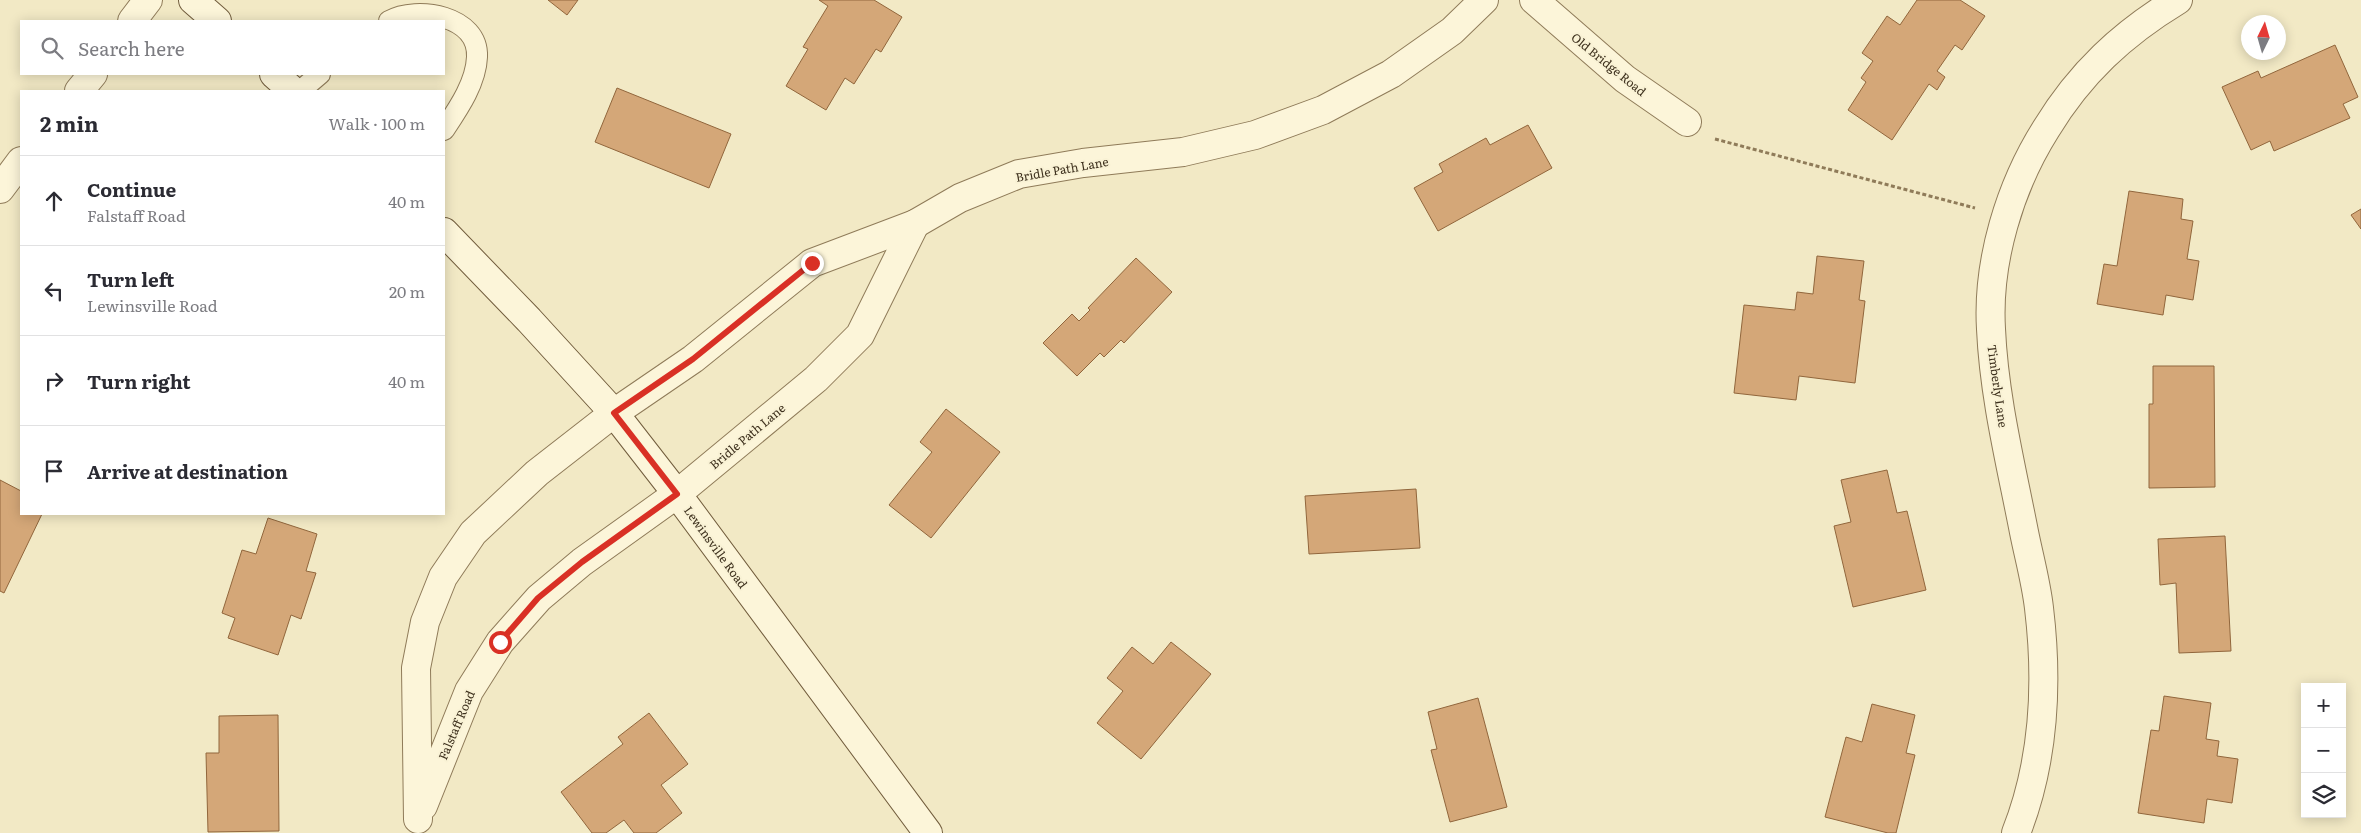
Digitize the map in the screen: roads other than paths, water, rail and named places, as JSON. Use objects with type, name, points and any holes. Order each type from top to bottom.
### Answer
[{"type":"street","points":[[133,20],[148,0]]},
{"type":"street","points":[[194,0],[216,20]]},
{"type":"street","name":"Bridle Path Lane","points":[[677,494],[816,379],[860,335],[915,224],[960,198],[1019,174],[1083,163],[1183,152],[1255,135],[1323,110],[1391,74],[1452,31],[1484,0]]},
{"type":"street","name":"Old Bridge Road","points":[[1534,0],[1624,79],[1687,122]]},
{"type":"street","name":"Timberly Lane","points":[[2016,833],[2023,816],[2038,748],[2044,676],[2039,606],[1996,388],[1990,327],[1994,270],[2007,215],[2031,152],[2064,99],[2101,56],[2147,19],[2178,0]]},
{"type":"street","points":[[80,90],[92,75]]},
{"type":"street","points":[[275,75],[292,90]]},
{"type":"street","points":[[0,189],[20,162]]},
{"type":"street","points":[[417,826],[416,668],[425,622],[443,577],[473,533],[537,473],[614,413],[693,359],[812,263],[915,224]]},
{"type":"street","name":"Lewinsville Road","points":[[445,233],[529,320],[614,413],[677,494],[928,833]]},
{"type":"street","name":"Falstaff Road","points":[[417,826],[470,691],[500,642],[538,598],[582,562],[677,494]]},
{"type":"lane","points":[[391,20],[397,16],[437,15],[468,30],[478,55],[475,74],[445,128]]},
{"type":"lane","points":[[301,90],[319,75]]}]
